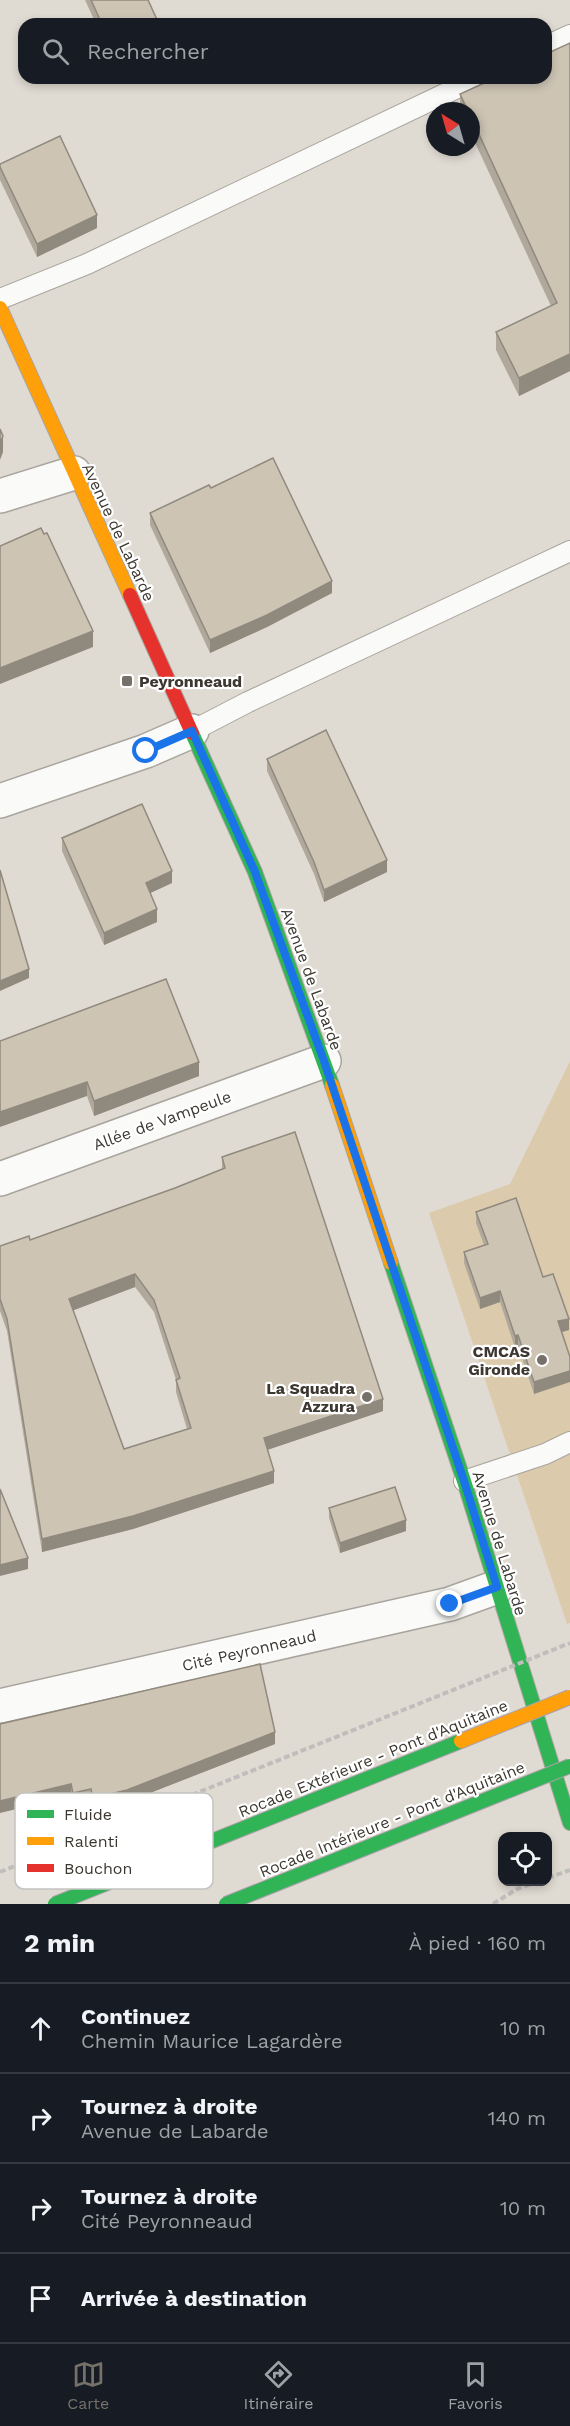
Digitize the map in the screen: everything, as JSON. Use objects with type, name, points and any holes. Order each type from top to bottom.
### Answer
[{"type":"main road","name":"Avenue de Labarde","points":[[0,308],[255,872],[324,1061],[464,1481],[570,1823]]},
{"type":"main road","name":"Rocade Extérieure - Pont d'Aquitaine","points":[[213,1840],[570,1697]]},
{"type":"main road","name":"Rocade Intérieure - Pont d'Aquitaine","points":[[226,1904],[570,1766]]},
{"type":"main road","name":"Rocade Extérieure - Pont d'Aquitaine","points":[[55,1904],[92,1889]]},
{"type":"street","points":[[0,496],[74,473]]},
{"type":"street","points":[[0,801],[146,751],[192,731]]},
{"type":"street","name":"Allée de Vampeule","points":[[0,1179],[324,1061]]},
{"type":"street","name":"Cité Peyronneaud","points":[[0,1706],[450,1604],[497,1587]]},
{"type":"lane","points":[[552,43],[570,34]]},
{"type":"lane","points":[[0,299],[87,264],[465,84]]},
{"type":"lane","points":[[192,731],[248,702],[570,551]]},
{"type":"lane","points":[[464,1481],[545,1454],[570,1442]]},
{"type":"path","points":[[197,1793],[570,1643]]},
{"type":"path","points":[[0,1872],[15,1866]]},
{"type":"path","points":[[552,1877],[570,1870]]},
{"type":"path","points":[[493,1904],[524,1886]]},
{"type":"shaded area","points":[[570,1061],[570,1623],[567,1624],[429,1213],[510,1184]]},
{"type":"building","points":[[91,0],[148,0],[156,18],[99,18]]},
{"type":"building","points":[[570,43],[570,354],[519,378],[496,332],[557,303],[480,136],[480,102],[464,102],[460,94],[482,84],[552,84],[552,51]]},
{"type":"building","points":[[60,136],[97,215],[37,244],[0,164]]},
{"type":"building","points":[[273,458],[332,581],[267,615],[210,640],[150,513],[209,485],[211,488]]},
{"type":"building","points":[[41,528],[44,534],[47,533],[93,631],[0,668],[0,546]]},
{"type":"building","points":[[326,730],[387,860],[324,890],[314,862],[267,759]]},
{"type":"building","points":[[142,804],[172,871],[146,883],[157,909],[104,933],[62,838]]},
{"type":"building","points":[[0,870],[29,969],[0,981]]},
{"type":"building","points":[[166,979],[199,1062],[94,1101],[87,1082],[0,1112],[0,1041]]},
{"type":"building","points":[[295,1132],[383,1399],[264,1438],[274,1471],[133,1516],[42,1539],[7,1319],[0,1299],[0,1246],[29,1236],[30,1240],[225,1168],[222,1157]],"holes":[[[135,1274],[154,1300],[180,1378],[176,1380],[191,1428],[124,1449],[69,1299]]]},
{"type":"building","points":[[516,1198],[543,1277],[553,1274],[569,1319],[558,1321],[570,1357],[570,1371],[534,1382],[500,1291],[480,1298],[464,1252],[488,1244],[476,1212]]},
{"type":"building","points":[[395,1487],[406,1520],[340,1543],[329,1508]]},
{"type":"building","points":[[0,1489],[28,1558],[0,1565]]},
{"type":"building","points":[[260,1664],[275,1732],[127,1790],[114,1793],[92,1793],[91,1789],[73,1793],[71,1784],[33,1793],[15,1793],[15,1797],[0,1801],[0,1724]]},
{"type":"traffic: fast","points":[[192,733],[255,872],[332,1085]]},
{"type":"traffic: fast","points":[[391,1263],[464,1481],[570,1823]]},
{"type":"traffic: fast","points":[[213,1841],[461,1741]]},
{"type":"traffic: fast","points":[[226,1904],[570,1766]]},
{"type":"traffic: fast","points":[[55,1904],[92,1889]]},
{"type":"traffic: slow","points":[[0,308],[130,595]]},
{"type":"traffic: slow","points":[[332,1085],[391,1263]]},
{"type":"traffic: slow","points":[[461,1741],[570,1697]]},
{"type":"traffic: jam","points":[[130,595],[192,733]]},
{"type":"place","name":"Peyronneaud","points":[[127,681]]},
{"type":"place","name":"CMCAS Gironde","points":[[542,1360]]},
{"type":"place","name":"La Squadra Azzura","points":[[367,1397]]},
{"type":"route","points":[[146,751],[192,731],[255,872],[324,1061],[497,1587],[450,1604]]}]
